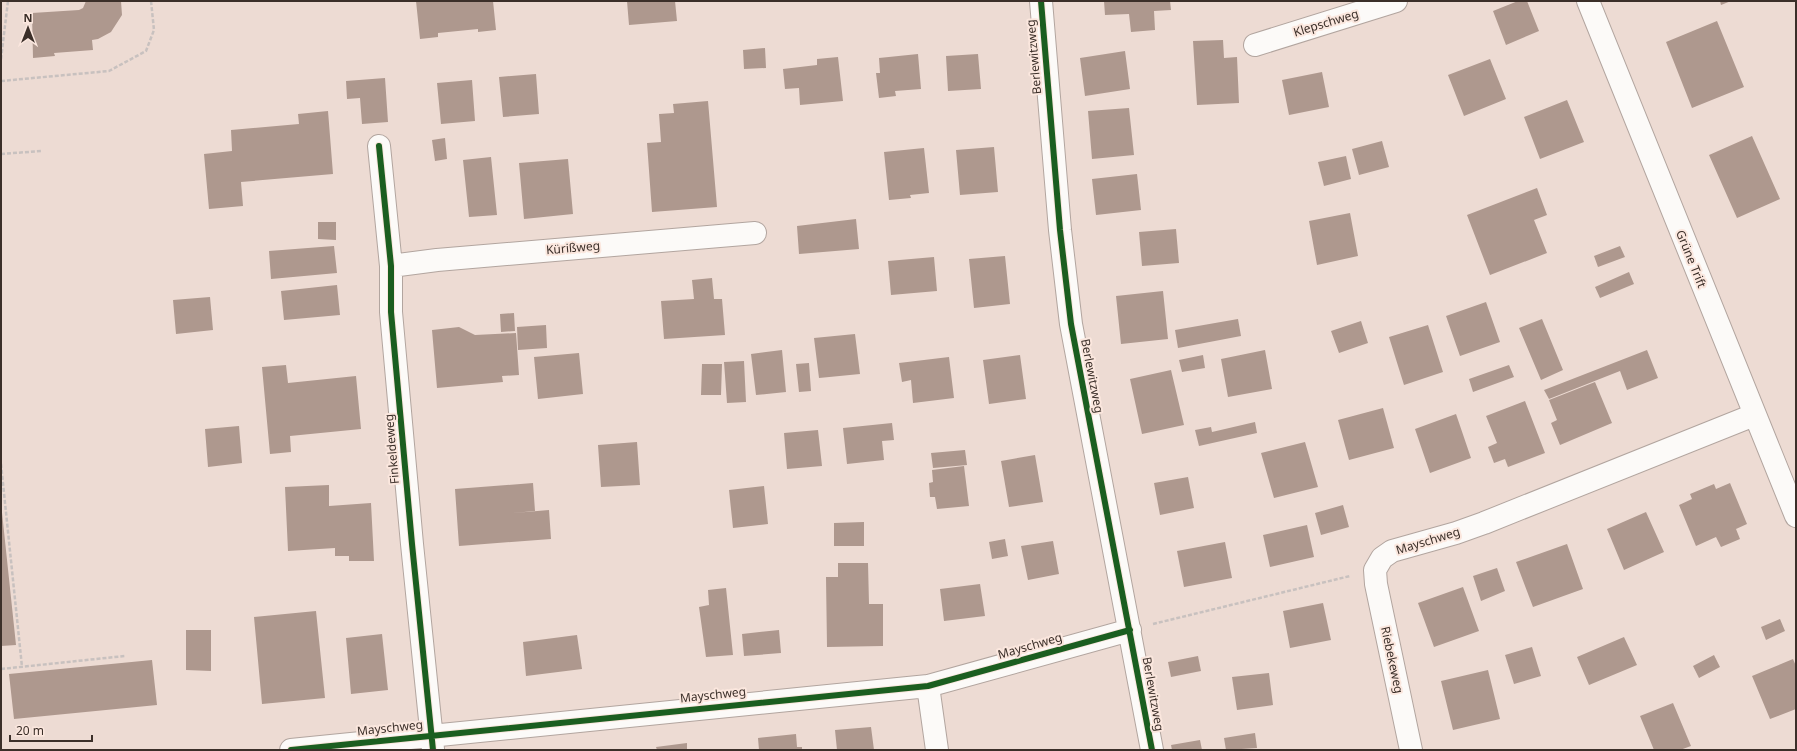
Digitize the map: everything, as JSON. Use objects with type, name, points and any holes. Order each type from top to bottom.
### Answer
[{"type":"street","name":"Berlewitzweg","points":[[1040,1],[1060,230],[1071,324],[1152,750]]},
{"type":"street","name":"Klepschweg","points":[[1255,44],[1396,1]]},
{"type":"street","name":"Grüne Trift","points":[[1588,1],[1796,516]]},
{"type":"street","name":"Finkeldeweg","points":[[379,146],[391,266],[391,312],[432,742]]},
{"type":"street","name":"Kürißweg","points":[[391,266],[437,260],[755,233]]},
{"type":"street","name":"Mayschweg","points":[[1376,570],[1382,558],[1392,552],[1484,523],[1754,415]]},
{"type":"street","name":"Riebekeweg","points":[[1376,570],[1378,594],[1411,750]]},
{"type":"street","name":"Mayschweg","points":[[291,750],[432,742],[928,686],[1130,630]]},
{"type":"street","points":[[928,686],[937,750]]},
{"type":"path","points":[[1,59],[8,1]]},
{"type":"path","points":[[1,82],[109,71],[146,51],[154,30],[151,1]]},
{"type":"path","points":[[1,154],[41,151]]},
{"type":"path","points":[[1,464],[22,667]]},
{"type":"path","points":[[1130,630],[1376,570]]},
{"type":"path","points":[[1,669],[125,656]]},
{"type":"building","points":[[86,1],[121,1],[122,15],[111,32],[98,39],[92,40],[93,50],[54,53],[55,56],[33,58],[32,13],[79,10],[83,8]]},
{"type":"building","points":[[416,1],[493,1],[496,30],[478,32],[478,29],[438,33],[438,37],[420,39]]},
{"type":"building","points":[[627,1],[675,1],[677,21],[629,25]]},
{"type":"building","points":[[1104,1],[1170,1],[1171,10],[1154,11],[1155,30],[1131,32],[1129,14],[1105,15]]},
{"type":"building","points":[[1518,1],[1527,1],[1539,31],[1506,45],[1493,11]]},
{"type":"building","points":[[1720,1],[1731,1],[1721,5]]},
{"type":"building","points":[[1717,21],[1744,87],[1692,108],[1666,42]]},
{"type":"building","points":[[1223,40],[1224,58],[1237,57],[1239,103],[1197,105],[1193,41]]},
{"type":"building","points":[[765,48],[766,68],[744,69],[743,50]]},
{"type":"building","points":[[1125,51],[1130,89],[1085,96],[1080,58]]},
{"type":"building","points":[[918,54],[921,89],[895,91],[896,96],[879,98],[876,73],[880,73],[879,58]]},
{"type":"building","points":[[978,54],[981,89],[948,91],[946,56]]},
{"type":"building","points":[[838,57],[843,101],[800,105],[799,88],[785,89],[783,69],[817,65],[817,59]]},
{"type":"building","points":[[1490,59],[1506,99],[1464,116],[1448,75]]},
{"type":"building","points":[[1322,72],[1329,107],[1289,115],[1282,80]]},
{"type":"building","points":[[536,74],[539,114],[503,117],[499,77]]},
{"type":"building","points":[[385,78],[388,122],[362,124],[360,98],[347,99],[346,81]]},
{"type":"building","points":[[472,80],[475,121],[441,124],[437,83]]},
{"type":"building","points":[[1567,100],[1584,142],[1540,159],[1524,117]]},
{"type":"building","points":[[708,101],[717,207],[652,212],[647,143],[661,142],[659,114],[674,113],[673,104]]},
{"type":"building","points":[[1129,108],[1134,155],[1092,159],[1088,111]]},
{"type":"building","points":[[328,111],[333,174],[241,182],[243,206],[209,209],[204,154],[232,151],[231,130],[299,124],[298,114]]},
{"type":"building","points":[[1752,136],[1780,199],[1737,218],[1709,155]]},
{"type":"building","points":[[445,138],[447,159],[435,161],[432,140]]},
{"type":"building","points":[[1382,141],[1389,167],[1359,175],[1352,149]]},
{"type":"building","points":[[994,147],[998,192],[960,195],[956,150]]},
{"type":"building","points":[[924,148],[929,193],[910,195],[911,198],[889,200],[884,152]]},
{"type":"building","points":[[1346,156],[1351,179],[1324,186],[1318,162]]},
{"type":"building","points":[[491,157],[497,215],[469,217],[463,160]]},
{"type":"building","points":[[568,159],[573,214],[524,219],[519,163]]},
{"type":"building","points":[[1137,174],[1141,210],[1096,215],[1092,179]]},
{"type":"building","points":[[1537,188],[1547,215],[1534,220],[1547,253],[1490,275],[1467,215]]},
{"type":"building","points":[[1350,213],[1358,256],[1317,265],[1309,221]]},
{"type":"building","points":[[856,219],[859,249],[799,254],[797,226]]},
{"type":"building","points":[[318,222],[336,222],[336,240],[318,239]]},
{"type":"building","points":[[1176,229],[1179,263],[1142,266],[1139,232]]},
{"type":"building","points":[[334,246],[337,273],[271,279],[269,251]]},
{"type":"building","points":[[1620,246],[1625,257],[1598,267],[1594,256]]},
{"type":"building","points":[[1005,256],[1010,304],[974,308],[969,259]]},
{"type":"building","points":[[934,257],[937,291],[891,295],[888,261]]},
{"type":"building","points":[[1629,272],[1634,284],[1600,298],[1595,287]]},
{"type":"building","points":[[712,278],[714,299],[722,299],[725,335],[664,339],[661,301],[694,299],[692,280]]},
{"type":"building","points":[[337,285],[340,315],[284,320],[281,291]]},
{"type":"building","points":[[1163,291],[1168,339],[1121,344],[1116,296]]},
{"type":"building","points":[[210,297],[213,330],[176,334],[173,300]]},
{"type":"building","points":[[1486,302],[1500,342],[1460,356],[1446,316]]},
{"type":"building","points":[[514,313],[515,331],[501,332],[500,314]]},
{"type":"building","points":[[1238,319],[1241,336],[1178,348],[1175,330]]},
{"type":"building","points":[[1542,319],[1563,370],[1541,380],[1519,328]]},
{"type":"building","points":[[1361,321],[1368,343],[1339,353],[1331,331]]},
{"type":"building","points":[[546,325],[547,348],[518,350],[517,327]]},
{"type":"building","points":[[1428,325],[1443,372],[1404,385],[1389,337]]},
{"type":"building","points":[[459,327],[475,335],[516,333],[519,375],[502,376],[503,382],[437,388],[432,330]]},
{"type":"building","points":[[855,334],[860,374],[819,378],[814,338]]},
{"type":"building","points":[[782,350],[786,392],[756,395],[751,354]]},
{"type":"building","points":[[1265,350],[1272,389],[1228,397],[1221,359]]},
{"type":"building","points":[[1647,350],[1658,378],[1627,390],[1620,371],[1549,399],[1544,390]]},
{"type":"building","points":[[579,353],[583,394],[538,399],[534,357]]},
{"type":"building","points":[[1020,355],[1026,399],[989,404],[983,360]]},
{"type":"building","points":[[1203,355],[1205,368],[1182,372],[1179,360]]},
{"type":"building","points":[[949,357],[954,398],[913,403],[911,380],[902,382],[899,363]]},
{"type":"building","points":[[744,361],[746,402],[727,403],[724,362]]},
{"type":"building","points":[[809,363],[811,391],[799,392],[796,364]]},
{"type":"building","points":[[702,364],[722,364],[721,395],[701,395]]},
{"type":"building","points":[[286,365],[288,383],[356,376],[361,429],[290,436],[291,452],[270,454],[262,367]]},
{"type":"building","points":[[1509,365],[1514,377],[1473,392],[1469,379]]},
{"type":"building","points":[[1171,370],[1184,425],[1142,434],[1130,379]]},
{"type":"building","points":[[1595,382],[1612,423],[1560,445],[1551,423],[1557,420],[1549,400]]},
{"type":"building","points":[[1525,401],[1545,453],[1508,467],[1505,459],[1494,463],[1488,447],[1497,443],[1486,416]]},
{"type":"building","points":[[1383,408],[1394,448],[1349,460],[1338,420]]},
{"type":"building","points":[[1456,414],[1471,458],[1430,473],[1415,429]]},
{"type":"building","points":[[1255,422],[1257,433],[1199,446],[1195,430],[1211,427],[1212,432]]},
{"type":"building","points":[[892,423],[894,440],[882,441],[884,460],[847,464],[843,428]]},
{"type":"building","points":[[239,426],[242,463],[208,467],[205,429]]},
{"type":"building","points":[[818,430],[822,466],[787,469],[784,433]]},
{"type":"building","points":[[637,442],[640,485],[601,487],[598,445]]},
{"type":"building","points":[[1305,442],[1318,487],[1274,498],[1261,453]]},
{"type":"building","points":[[965,450],[967,465],[933,468],[931,453]]},
{"type":"building","points":[[1035,455],[1043,502],[1009,507],[1001,461]]},
{"type":"building","points":[[964,466],[969,506],[937,509],[935,497],[930,497],[929,483],[933,482],[932,470]]},
{"type":"building","points":[[1188,477],[1194,508],[1160,515],[1154,483]]},
{"type":"building","points":[[533,483],[535,511],[502,514],[549,510],[551,539],[459,546],[455,489]]},
{"type":"building","points":[[1730,483],[1747,524],[1736,529],[1740,539],[1721,547],[1716,537],[1696,546],[1679,505],[1692,499],[1690,494],[1714,484],[1716,489]]},
{"type":"building","points":[[329,485],[329,506],[371,503],[374,561],[349,561],[349,556],[335,556],[335,548],[288,551],[285,487]]},
{"type":"building","points":[[764,486],[768,524],[733,528],[729,490]]},
{"type":"building","points":[[1,503],[16,645],[1,646]]},
{"type":"building","points":[[1343,505],[1349,527],[1321,535],[1315,513]]},
{"type":"building","points":[[1646,512],[1664,552],[1624,570],[1607,529]]},
{"type":"building","points":[[864,522],[864,546],[834,546],[834,523]]},
{"type":"building","points":[[1307,525],[1314,557],[1270,567],[1263,535]]},
{"type":"building","points":[[1005,539],[1008,556],[992,559],[989,542]]},
{"type":"building","points":[[1053,541],[1059,574],[1028,580],[1021,546]]},
{"type":"building","points":[[1225,542],[1232,578],[1184,587],[1177,551]]},
{"type":"building","points":[[1567,544],[1583,589],[1533,607],[1516,562]]},
{"type":"building","points":[[838,563],[868,563],[869,604],[883,604],[883,646],[827,647],[826,577],[838,577]]},
{"type":"building","points":[[1497,568],[1505,591],[1481,601],[1473,576]]},
{"type":"building","points":[[980,584],[985,616],[944,621],[940,589]]},
{"type":"building","points":[[1463,587],[1479,631],[1434,647],[1418,603]]},
{"type":"building","points":[[726,588],[733,655],[706,657],[699,607],[709,605],[708,590]]},
{"type":"building","points":[[1323,603],[1331,640],[1290,648],[1283,611]]},
{"type":"building","points":[[316,611],[325,698],[262,704],[254,617]]},
{"type":"building","points":[[1780,619],[1785,631],[1766,640],[1761,627]]},
{"type":"building","points":[[186,630],[211,630],[211,671],[186,670]]},
{"type":"building","points":[[779,630],[781,653],[744,656],[742,634]]},
{"type":"building","points":[[382,634],[388,690],[351,694],[346,638]]},
{"type":"building","points":[[577,635],[582,669],[526,676],[523,642]]},
{"type":"building","points":[[1624,637],[1637,665],[1589,685],[1577,657]]},
{"type":"building","points":[[1532,647],[1541,676],[1514,684],[1505,655]]},
{"type":"building","points":[[1714,655],[1720,667],[1699,678],[1693,666]]},
{"type":"building","points":[[1198,656],[1201,671],[1171,677],[1168,662]]},
{"type":"building","points":[[1793,659],[1796,666],[1796,709],[1770,719],[1752,676]]},
{"type":"building","points":[[152,660],[157,705],[14,719],[9,674]]},
{"type":"building","points":[[1488,670],[1500,719],[1453,730],[1441,681]]},
{"type":"building","points":[[1269,673],[1273,705],[1237,710],[1232,677]]},
{"type":"building","points":[[1673,703],[1691,746],[1680,750],[1654,750],[1640,716]]},
{"type":"building","points":[[871,727],[874,750],[837,750],[835,730]]},
{"type":"building","points":[[1255,733],[1257,748],[1226,750],[1224,738]]},
{"type":"building","points":[[796,734],[797,747],[802,747],[802,750],[759,750],[758,738]]},
{"type":"building","points":[[1200,740],[1202,750],[1172,750],[1171,745]]},
{"type":"building","points":[[687,743],[687,750],[657,750],[656,747]]},
{"type":"cycle path","points":[[1041,1],[1060,230],[1071,324],[1152,750]]},
{"type":"cycle path","points":[[379,146],[391,266],[391,312],[412,544],[433,750]]},
{"type":"cycle path","points":[[291,750],[928,686],[1130,630]]}]
